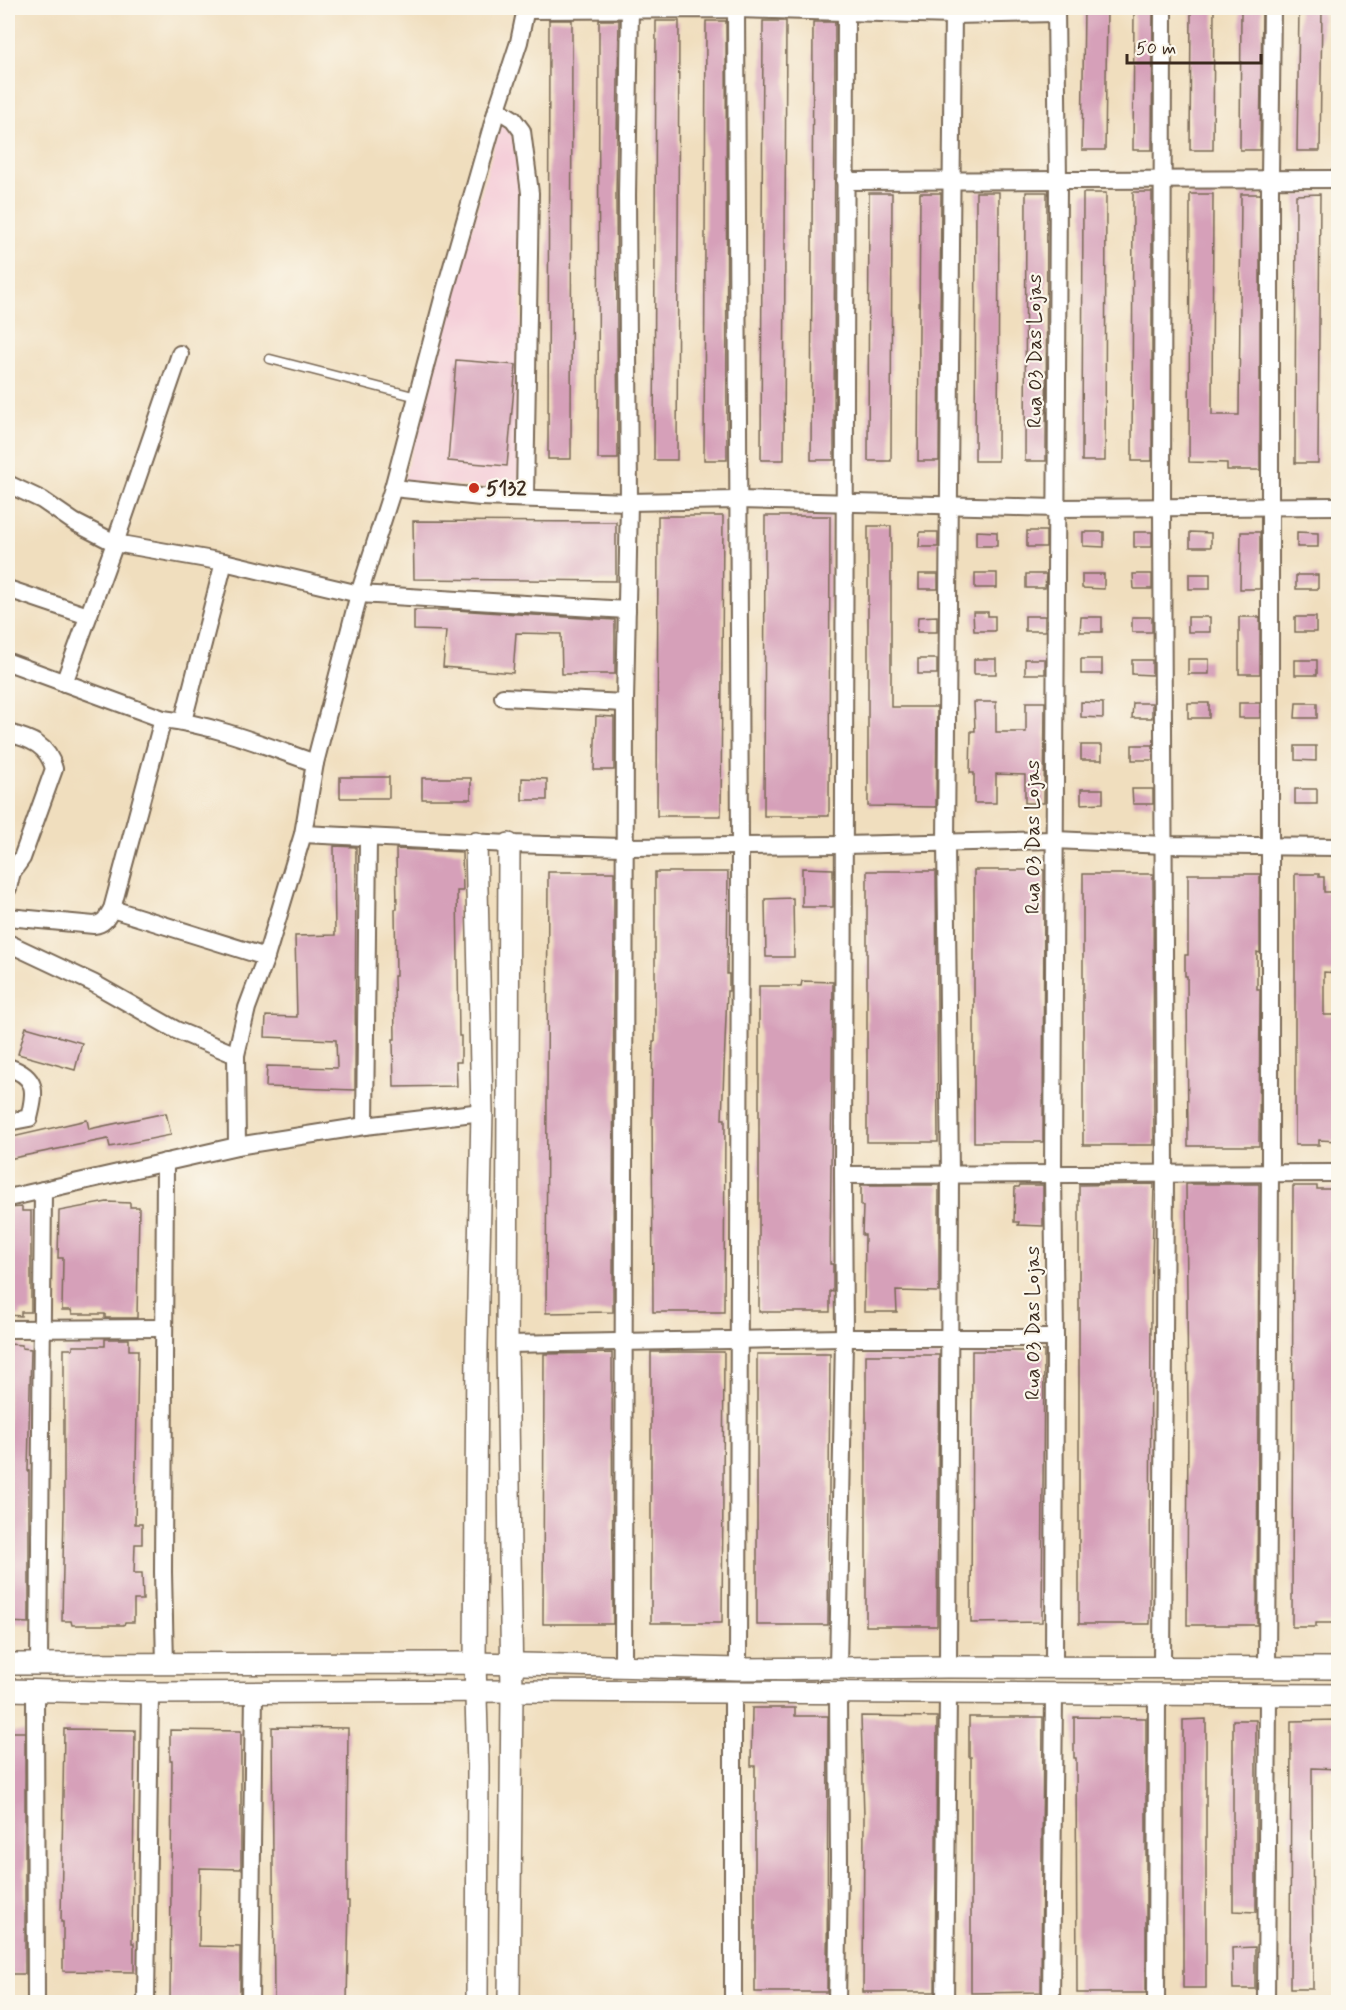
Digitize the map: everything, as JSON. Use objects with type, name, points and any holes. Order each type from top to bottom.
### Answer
[{"type":"street","points":[[623,1666],[624,847],[629,502],[627,195],[630,8]]},
{"type":"street","points":[[736,8],[740,846],[738,1669]]},
{"type":"street","points":[[1162,1668],[1165,1173],[1162,507],[1163,8]]},
{"type":"street","points":[[1267,1668],[1272,8]]},
{"type":"street","points":[[237,1146],[236,1055],[247,1008],[266,957],[303,834],[315,763],[359,594],[393,488],[497,109],[519,42],[526,9],[1055,10]]},
{"type":"street","points":[[838,1669],[844,1338],[846,9]]},
{"type":"street","name":"Rua 03 Das Lojas","points":[[1054,1667],[1056,1338],[1053,1173],[1058,180],[1055,10]]},
{"type":"street","points":[[948,1667],[950,1173],[946,843],[953,11]]},
{"type":"street","points":[[497,109],[513,120],[522,131],[530,194],[525,498]]},
{"type":"street","points":[[845,181],[1338,179]]},
{"type":"street","points":[[64,683],[180,354]]},
{"type":"street","points":[[8,484],[42,500],[74,522],[115,543],[224,562],[359,594],[627,610]]},
{"type":"street","points":[[393,488],[481,497],[629,502],[737,500],[1056,508],[1338,506]]},
{"type":"street","points":[[183,721],[224,562]]},
{"type":"street","points":[[8,590],[88,616]]},
{"type":"street","points":[[8,662],[163,719],[183,721],[238,736],[315,763]]},
{"type":"street","points":[[503,697],[625,703]]},
{"type":"street","points":[[8,917],[100,924],[104,922],[112,909],[163,719]]},
{"type":"street","points":[[8,733],[44,748],[51,757],[54,769],[22,858],[12,872],[8,888]]},
{"type":"street","points":[[303,834],[476,843],[624,847],[1055,840],[1164,845],[1338,847]]},
{"type":"street","points":[[365,1126],[368,838]]},
{"type":"street","points":[[476,843],[482,1112],[475,1663],[478,1766],[477,2002]]},
{"type":"street","points":[[509,844],[507,1344],[513,1691],[509,2002]]},
{"type":"street","points":[[112,909],[266,957]]},
{"type":"street","points":[[8,943],[93,983],[176,1029],[236,1055]]},
{"type":"street","points":[[8,1067],[27,1076],[34,1088],[29,1118],[8,1122]]},
{"type":"street","points":[[8,1198],[237,1146],[365,1126],[482,1112]]},
{"type":"street","points":[[165,1162],[163,1572],[165,1665]]},
{"type":"street","points":[[843,1174],[1338,1173]]},
{"type":"street","points":[[39,1664],[43,1190]]},
{"type":"street","points":[[8,1329],[164,1328]]},
{"type":"street","points":[[507,1344],[844,1338],[1056,1338]]},
{"type":"street","points":[[8,1664],[475,1663],[738,1669],[1338,1668]]},
{"type":"street","points":[[8,1690],[150,1693],[513,1691],[1338,1695]]},
{"type":"street","points":[[35,1690],[36,2002]]},
{"type":"street","points":[[250,2002],[254,1692]]},
{"type":"street","points":[[733,1692],[733,2002]]},
{"type":"street","points":[[837,2002],[838,1692]]},
{"type":"street","points":[[146,2002],[150,1693]]},
{"type":"street","points":[[945,2002],[948,1693]]},
{"type":"street","points":[[1051,2002],[1054,1694]]},
{"type":"street","points":[[1156,2002],[1157,1694]]},
{"type":"street","points":[[1266,2002],[1268,1695]]},
{"type":"lane","points":[[270,359],[417,397]]},
{"type":"shaded area","points":[[501,120],[513,137],[522,181],[519,490],[403,482]]},
{"type":"building","points":[[1084,8],[1107,8],[1105,150],[1082,150]]},
{"type":"building","points":[[1134,8],[1153,8],[1152,150],[1133,150]]},
{"type":"building","points":[[1191,8],[1214,8],[1213,150],[1190,150]]},
{"type":"building","points":[[1241,8],[1262,8],[1260,150],[1240,150]]},
{"type":"building","points":[[1299,8],[1322,8],[1320,151],[1297,151]]},
{"type":"building","points":[[549,20],[572,20],[571,459],[548,459]]},
{"type":"building","points":[[599,20],[619,20],[616,195],[618,459],[598,459]]},
{"type":"building","points":[[656,21],[679,21],[677,460],[654,460]]},
{"type":"building","points":[[706,21],[726,21],[727,460],[704,460]]},
{"type":"building","points":[[763,21],[786,21],[784,460],[761,460]]},
{"type":"building","points":[[813,22],[835,22],[834,460],[811,460]]},
{"type":"building","points":[[976,192],[999,192],[998,461],[975,461]]},
{"type":"building","points":[[1026,192],[1047,192],[1046,461],[1025,461]]},
{"type":"building","points":[[1133,192],[1152,192],[1152,461],[1132,461]]},
{"type":"building","points":[[869,193],[892,193],[891,461],[868,461]]},
{"type":"building","points":[[920,193],[941,193],[939,461],[918,461]]},
{"type":"building","points":[[1083,193],[1106,193],[1105,461],[1082,461]]},
{"type":"building","points":[[1190,194],[1213,194],[1212,415],[1239,415],[1241,194],[1260,194],[1260,470],[1227,470],[1227,463],[1189,462]]},
{"type":"building","points":[[1320,194],[1318,463],[1295,463],[1296,195]]},
{"type":"building","points":[[456,360],[516,365],[507,466],[448,461]]},
{"type":"building","points":[[658,516],[723,516],[721,816],[657,816]]},
{"type":"building","points":[[765,516],[830,516],[829,816],[764,816]]},
{"type":"building","points":[[413,521],[616,522],[616,581],[414,579]]},
{"type":"building","points":[[868,526],[891,526],[891,707],[937,707],[936,807],[868,806]]},
{"type":"building","points":[[976,531],[997,532],[997,546],[976,546]]},
{"type":"building","points":[[1027,531],[1046,531],[1046,547],[1027,547]]},
{"type":"building","points":[[920,532],[938,532],[938,547],[919,547]]},
{"type":"building","points":[[1083,532],[1104,532],[1104,547],[1083,546]]},
{"type":"building","points":[[1134,532],[1152,532],[1152,547],[1134,547]]},
{"type":"building","points":[[1190,532],[1211,533],[1211,547],[1190,547]]},
{"type":"building","points":[[1241,532],[1260,532],[1260,589],[1240,589]]},
{"type":"building","points":[[1297,532],[1318,533],[1318,547],[1297,547]]},
{"type":"building","points":[[975,573],[997,573],[997,588],[975,588]]},
{"type":"building","points":[[919,574],[938,574],[938,589],[919,589]]},
{"type":"building","points":[[1026,574],[1046,574],[1045,588],[1026,588]]},
{"type":"building","points":[[1082,574],[1104,574],[1104,589],[1082,588]]},
{"type":"building","points":[[1133,574],[1152,574],[1152,589],[1134,589]]},
{"type":"building","points":[[1189,574],[1210,574],[1210,589],[1189,589]]},
{"type":"building","points":[[1296,575],[1318,575],[1318,589],[1296,589]]},
{"type":"building","points":[[414,610],[455,610],[615,620],[615,674],[562,674],[561,634],[516,633],[513,673],[443,667],[446,631],[414,630]]},
{"type":"building","points":[[973,612],[988,612],[988,616],[995,616],[995,631],[974,631]]},
{"type":"building","points":[[937,616],[937,632],[917,632],[918,617]]},
{"type":"building","points":[[1025,616],[1045,616],[1045,631],[1025,631]]},
{"type":"building","points":[[1081,617],[1102,617],[1102,632],[1080,632]]},
{"type":"building","points":[[1132,617],[1152,617],[1152,632],[1132,632]]},
{"type":"building","points":[[1188,617],[1210,617],[1210,632],[1188,632]]},
{"type":"building","points":[[1239,617],[1260,617],[1260,674],[1239,674]]},
{"type":"building","points":[[1295,617],[1316,617],[1316,632],[1295,632]]},
{"type":"building","points":[[918,659],[937,659],[937,674],[918,674]]},
{"type":"building","points":[[974,659],[996,659],[996,674],[974,674]]},
{"type":"building","points":[[1025,659],[1045,659],[1045,674],[1025,674]]},
{"type":"building","points":[[1081,659],[1102,659],[1102,674],[1081,674]]},
{"type":"building","points":[[1188,659],[1209,659],[1209,674],[1188,674]]},
{"type":"building","points":[[1132,660],[1152,660],[1152,675],[1132,674]]},
{"type":"building","points":[[1295,660],[1317,660],[1317,675],[1295,675]]},
{"type":"building","points":[[974,702],[996,702],[996,732],[1026,732],[1026,702],[1045,702],[1044,803],[1025,803],[1025,775],[996,774],[996,803],[974,803],[974,773],[970,773],[971,731],[975,731]]},
{"type":"building","points":[[1081,702],[1103,703],[1103,718],[1081,717]]},
{"type":"building","points":[[1133,703],[1152,703],[1152,718],[1132,718]]},
{"type":"building","points":[[1188,703],[1209,703],[1209,718],[1188,718]]},
{"type":"building","points":[[1239,703],[1260,703],[1260,718],[1239,718]]},
{"type":"building","points":[[1296,703],[1317,703],[1317,718],[1295,718]]},
{"type":"building","points":[[596,716],[614,717],[614,770],[594,770]]},
{"type":"building","points":[[1081,745],[1102,745],[1102,760],[1081,760]]},
{"type":"building","points":[[1132,745],[1153,745],[1153,760],[1132,760]]},
{"type":"building","points":[[1295,746],[1316,746],[1316,761],[1295,760]]},
{"type":"building","points":[[340,777],[389,777],[389,798],[340,798]]},
{"type":"building","points":[[422,778],[471,778],[471,799],[422,799]]},
{"type":"building","points":[[522,778],[547,779],[547,800],[522,800]]},
{"type":"building","points":[[1081,789],[1103,789],[1103,803],[1081,804]]},
{"type":"building","points":[[1132,789],[1153,789],[1153,804],[1133,804]]},
{"type":"building","points":[[1295,789],[1317,789],[1317,804],[1295,804]]},
{"type":"building","points":[[334,846],[356,847],[355,1090],[266,1087],[267,1066],[337,1068],[336,1040],[265,1037],[266,1016],[297,1017],[295,936],[335,935]]},
{"type":"building","points":[[396,849],[462,852],[463,891],[457,891],[461,1062],[456,1062],[457,1086],[394,1087]]},
{"type":"building","points":[[802,868],[833,869],[833,907],[802,907]]},
{"type":"building","points":[[974,870],[1044,870],[1043,1142],[974,1142]]},
{"type":"building","points":[[867,871],[936,871],[938,1142],[867,1142]]},
{"type":"building","points":[[548,872],[614,872],[613,1312],[546,1313]]},
{"type":"building","points":[[655,872],[728,872],[727,974],[729,974],[729,991],[727,991],[722,1119],[725,1119],[724,1312],[653,1312],[652,1096],[653,1041],[655,1041]]},
{"type":"building","points":[[1083,874],[1153,874],[1154,1145],[1083,1145]]},
{"type":"building","points":[[1188,874],[1260,874],[1260,953],[1257,952],[1257,989],[1260,989],[1259,1146],[1188,1146],[1185,955],[1188,955]]},
{"type":"building","points":[[1295,874],[1319,874],[1319,877],[1324,877],[1324,892],[1338,892],[1338,973],[1324,972],[1324,1015],[1338,1015],[1338,1141],[1319,1140],[1319,1145],[1295,1145]]},
{"type":"building","points":[[793,898],[794,957],[766,957],[765,899]]},
{"type":"building","points":[[802,981],[833,982],[830,1264],[833,1264],[833,1292],[830,1291],[830,1312],[759,1312],[759,986],[801,986]]},
{"type":"building","points":[[26,1027],[82,1043],[75,1070],[18,1054]]},
{"type":"building","points":[[166,1113],[171,1135],[110,1147],[108,1139],[8,1159],[8,1138],[87,1120],[89,1129]]},
{"type":"building","points":[[1154,1184],[1151,1300],[1150,1624],[1079,1624],[1079,1185]]},
{"type":"building","points":[[1186,1184],[1259,1184],[1257,1625],[1187,1625]]},
{"type":"building","points":[[861,1185],[939,1185],[939,1292],[896,1291],[897,1312],[864,1312],[865,1235],[862,1235]]},
{"type":"building","points":[[1043,1185],[1043,1226],[1018,1225],[1019,1222],[1014,1222],[1015,1187]]},
{"type":"building","points":[[1293,1186],[1338,1189],[1338,1623],[1316,1623],[1316,1627],[1292,1627]]},
{"type":"building","points":[[107,1202],[130,1203],[130,1207],[139,1207],[137,1318],[105,1318],[105,1314],[72,1314],[71,1310],[62,1310],[63,1258],[58,1258],[59,1211]]},
{"type":"building","points":[[22,1207],[22,1211],[31,1211],[31,1312],[21,1312],[21,1316],[8,1315],[8,1208]]},
{"type":"building","points":[[105,1339],[129,1339],[129,1350],[138,1350],[135,1524],[142,1524],[142,1544],[135,1544],[134,1573],[142,1573],[143,1600],[134,1600],[134,1622],[125,1622],[124,1625],[72,1625],[71,1621],[62,1621],[64,1349],[73,1349],[73,1346],[105,1346]]},
{"type":"building","points":[[8,1344],[22,1345],[22,1348],[31,1349],[28,1471],[29,1623],[8,1622]]},
{"type":"building","points":[[972,1351],[1044,1351],[1042,1622],[971,1623]]},
{"type":"building","points":[[651,1352],[724,1352],[722,1623],[651,1623]]},
{"type":"building","points":[[612,1353],[613,1624],[543,1624],[544,1354]]},
{"type":"building","points":[[757,1354],[830,1354],[828,1625],[757,1625]]},
{"type":"building","points":[[866,1355],[939,1355],[937,1626],[866,1626]]},
{"type":"building","points":[[752,1708],[795,1708],[795,1716],[828,1716],[827,1992],[755,1992],[755,1766],[751,1766]]},
{"type":"building","points":[[861,1716],[937,1717],[935,1992],[863,1992],[864,1816]]},
{"type":"building","points":[[969,1717],[1043,1717],[1041,1992],[971,1993]]},
{"type":"building","points":[[1074,1717],[1146,1718],[1146,1993],[1077,1993]]},
{"type":"building","points":[[1206,1719],[1206,1988],[1183,1988],[1183,1720]]},
{"type":"building","points":[[1233,1720],[1256,1720],[1256,1912],[1233,1911]]},
{"type":"building","points":[[1338,1720],[1338,1769],[1312,1768],[1313,1989],[1290,1989],[1291,1721]]},
{"type":"building","points":[[272,1727],[348,1728],[347,2002],[274,2001]]},
{"type":"building","points":[[64,1729],[135,1730],[132,1943],[134,1943],[134,1972],[63,1971],[63,1922],[61,1922]]},
{"type":"building","points":[[170,1730],[241,1731],[241,1869],[200,1868],[199,1946],[240,1947],[240,2002],[170,2002],[172,1760],[170,1760]]},
{"type":"building","points":[[8,1732],[25,1732],[25,1974],[8,1974]]},
{"type":"building","points":[[1255,1947],[1255,1989],[1233,1989],[1232,1948]]},
{"type":"place","name":"5132","points":[[474,488]]}]
